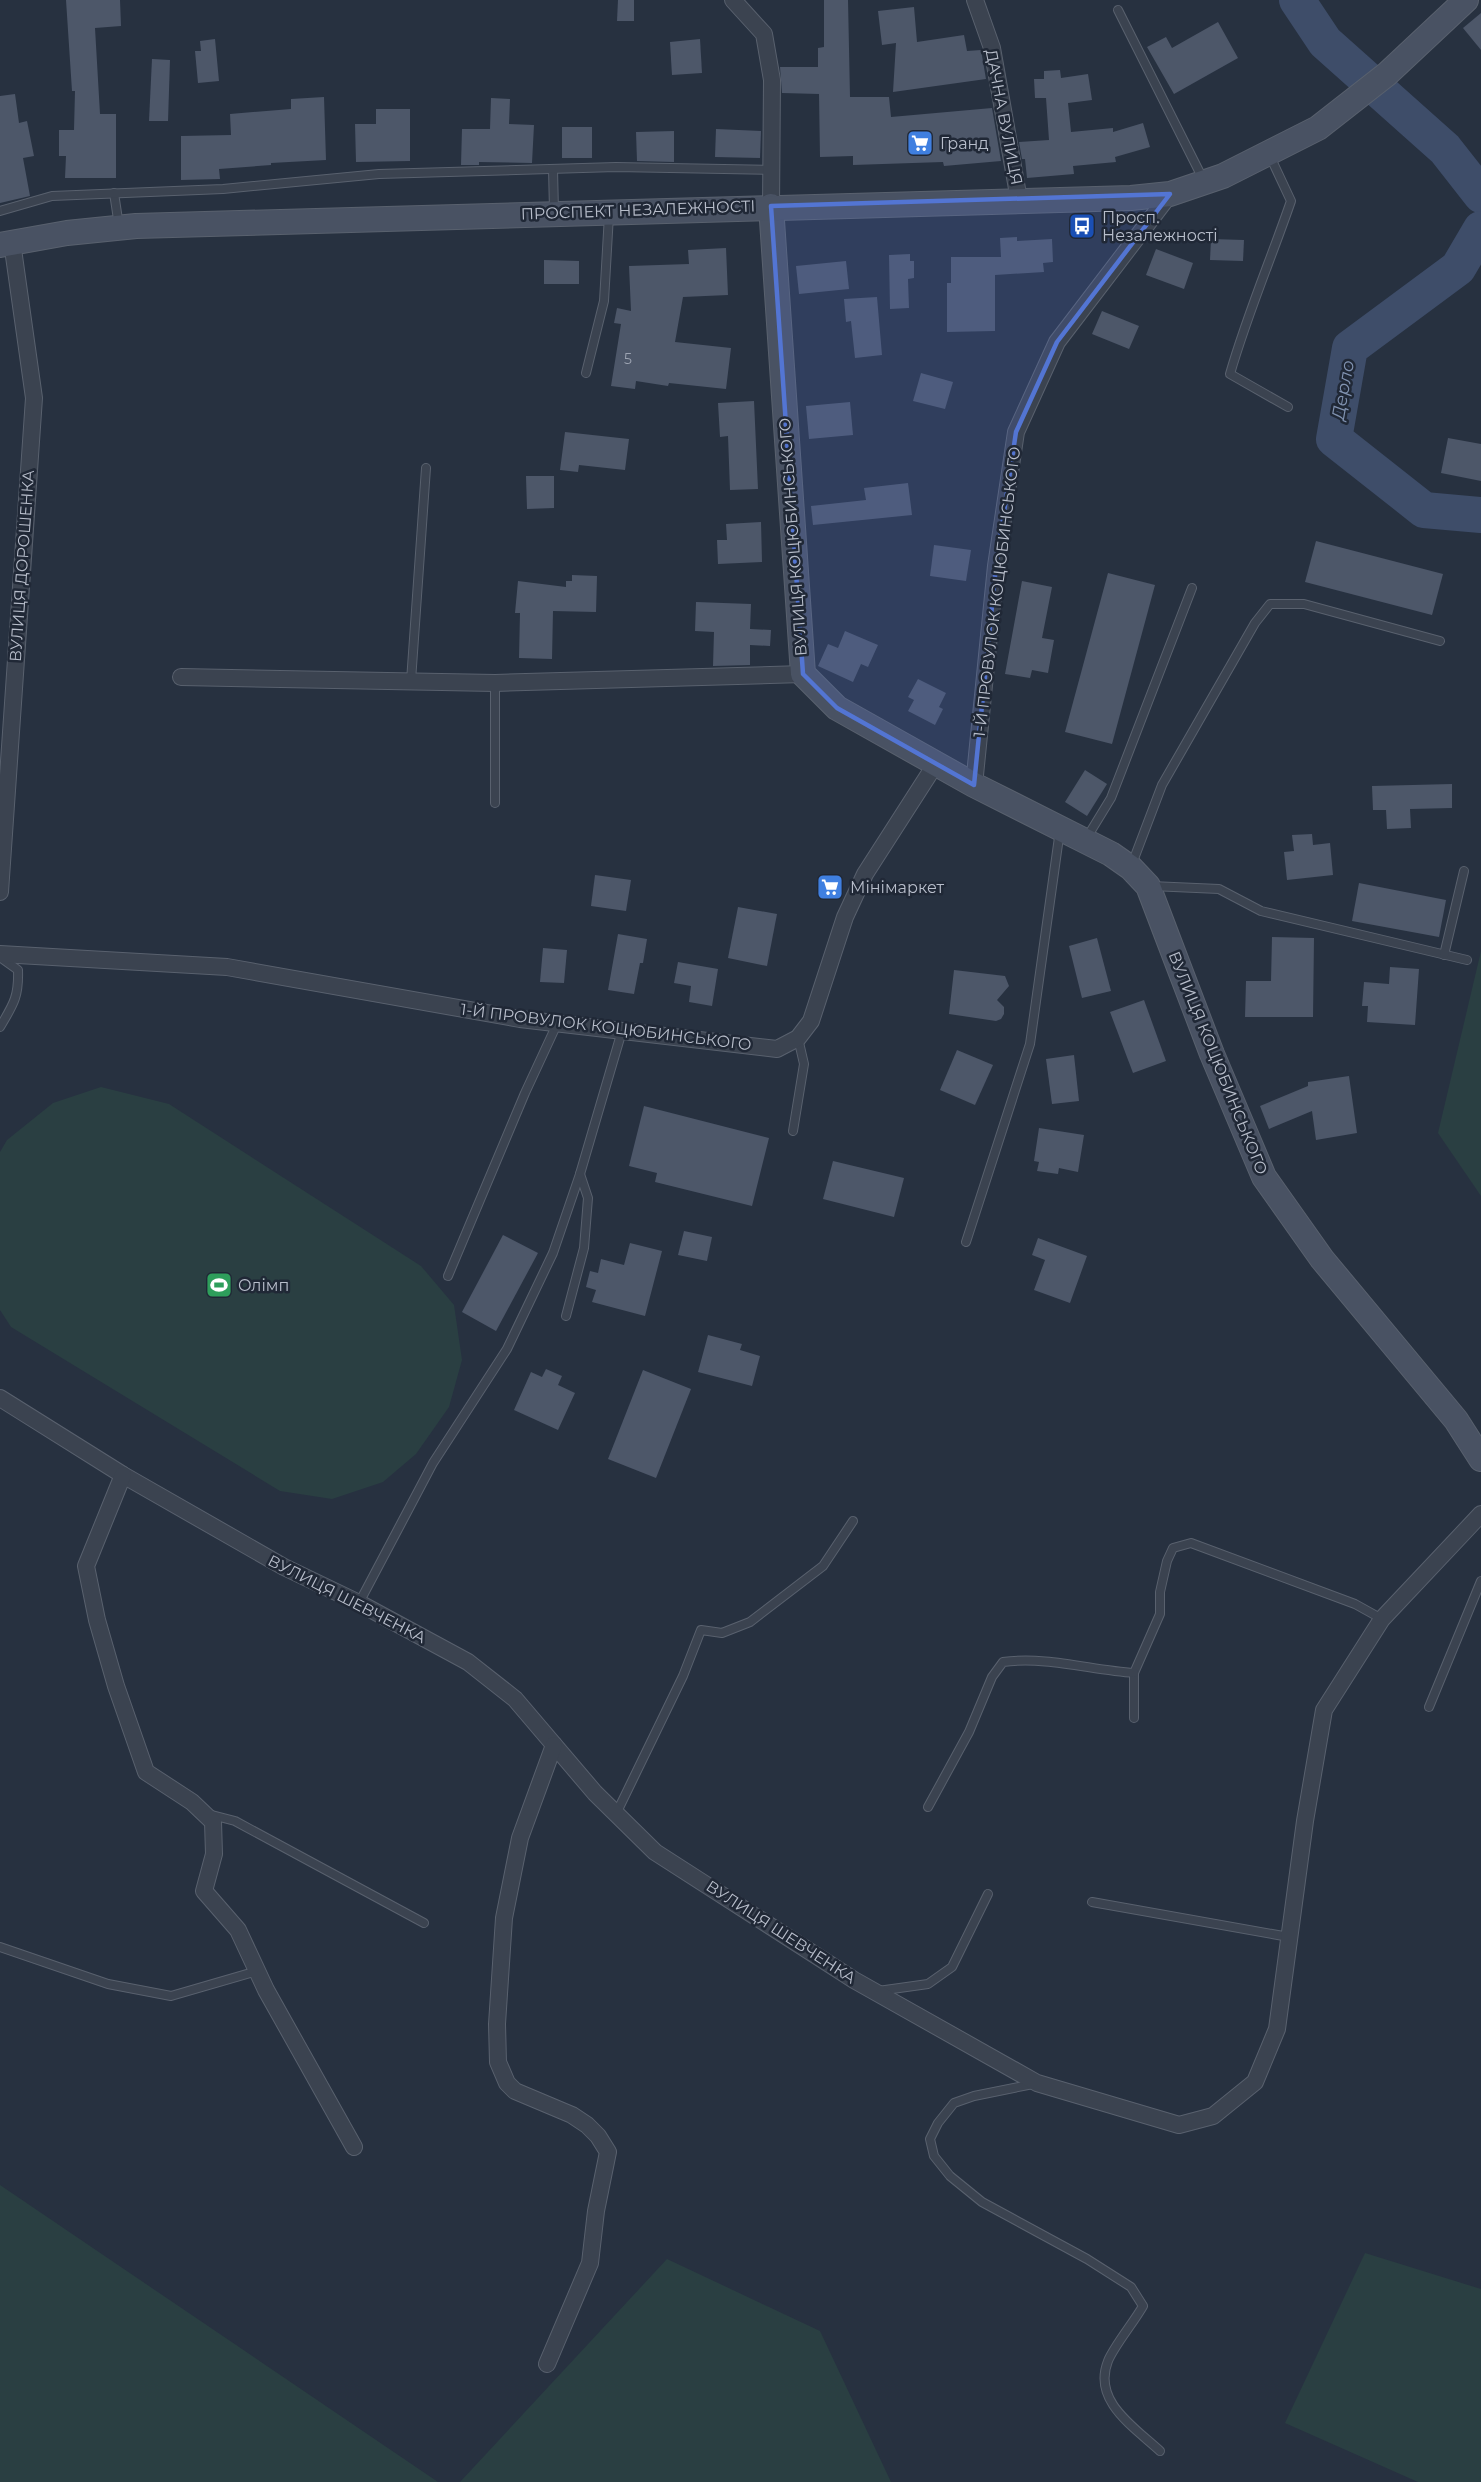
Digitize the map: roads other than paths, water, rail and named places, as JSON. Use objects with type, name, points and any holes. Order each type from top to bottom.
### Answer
[{"type":"street","points":[[733,0],[764,34],[772,80],[771,206]]},
{"type":"street","name":"ДАЧНА ВУЛИЦЯ","points":[[975,0],[992,48],[1019,200]]},
{"type":"street","name":"ПРОСПЕКТ НЕЗАЛЕЖНОСТІ","points":[[6,244],[119,228],[771,206],[1131,198],[1170,194],[1223,176],[1318,128],[1387,74],[1455,7]]},
{"type":"street","name":"1-Й ПРОВУЛОК КОЦЮБИНСЬКОГО","points":[[974,785],[996,566],[1016,432],[1057,342],[1170,194]]},
{"type":"street","name":"ВУЛИЦЯ КОЦЮБИНСЬКОГО","points":[[771,206],[803,674],[837,708],[936,765],[1131,867],[1148,886],[1212,1054],[1264,1177],[1322,1259],[1456,1420],[1481,1459]]},
{"type":"street","name":"ВУЛИЦЯ ДОРОШЕНКА","points":[[0,892],[34,398],[6,244]]},
{"type":"street","points":[[181,677],[495,683],[803,674]]},
{"type":"street","points":[[798,1038],[811,1021],[845,917],[865,874],[936,765]]},
{"type":"street","name":"1-Й ПРОВУЛОК КОЦЮБИНСЬКОГО","points":[[0,956],[227,967],[558,1024],[777,1049],[798,1038]]},
{"type":"street","name":"ВУЛИЦЯ ШЕВЧЕНКА","points":[[0,1398],[123,1475],[284,1567],[359,1603],[468,1662],[514,1699],[595,1793],[655,1852],[875,1992],[1036,2083],[1179,2125],[1213,2116],[1255,2082],[1277,2029],[1289,1937]]},
{"type":"street","points":[[123,1475],[86,1566],[97,1620],[116,1686],[146,1772],[192,1802],[213,1822],[214,1854],[204,1891],[238,1930],[257,1971],[354,2147]]},
{"type":"street","points":[[1289,1937],[1305,1821],[1324,1710],[1382,1619],[1481,1514]]},
{"type":"street","points":[[547,2364],[590,2264],[596,2211],[608,2152],[598,2136],[572,2115],[515,2091],[507,2083],[498,2062],[497,2024],[504,1918],[520,1838],[554,1745]]},
{"type":"lane","points":[[1118,10],[1204,182]]},
{"type":"lane","points":[[1269,153],[1291,201],[1244,324],[1230,374],[1288,407]]},
{"type":"lane","points":[[0,211],[52,196],[223,189],[380,174],[616,167],[771,170]]},
{"type":"lane","points":[[553,169],[554,213]]},
{"type":"lane","points":[[114,194],[119,228]]},
{"type":"lane","points":[[586,373],[604,301],[609,211]]},
{"type":"lane","points":[[411,681],[426,468]]},
{"type":"lane","points":[[1085,842],[1111,798],[1192,588]]},
{"type":"lane","points":[[1131,867],[1162,785],[1255,623],[1270,604],[1304,604],[1440,641]]},
{"type":"lane","points":[[495,683],[495,803]]},
{"type":"lane","points":[[966,1242],[1030,1044],[1060,829]]},
{"type":"lane","points":[[1444,955],[1464,871]]},
{"type":"lane","points":[[1148,886],[1219,889],[1261,911],[1467,960]]},
{"type":"lane","points":[[0,956],[18,970],[19,985],[17,999],[0,1028]]},
{"type":"lane","points":[[448,1276],[525,1093],[558,1024]]},
{"type":"lane","points":[[359,1603],[433,1463],[507,1349],[553,1253],[580,1174],[622,1031]]},
{"type":"lane","points":[[793,1131],[804,1064],[798,1038]]},
{"type":"lane","points":[[566,1316],[585,1238],[588,1198],[580,1174]]},
{"type":"lane","points":[[616,1814],[683,1676],[701,1630],[722,1633],[750,1623],[823,1566],[854,1521]]},
{"type":"lane","points":[[1134,1718],[1134,1673],[1160,1614],[1160,1592],[1167,1561],[1173,1548],[1191,1544],[1355,1604],[1382,1619]]},
{"type":"lane","points":[[1429,1707],[1481,1581]]},
{"type":"lane","points":[[928,1807],[969,1732],[992,1677],[1003,1662],[1024,1659],[1104,1671],[1134,1673]]},
{"type":"lane","points":[[203,1813],[235,1821],[424,1923]]},
{"type":"lane","points":[[875,1992],[928,1984],[952,1967],[988,1894]]},
{"type":"lane","points":[[1092,1902],[1289,1937]]},
{"type":"lane","points":[[0,1947],[108,1984],[171,1996],[257,1971]]},
{"type":"lane","name":"ВУЛИЦЯ ШЕВЧЕНКА","points":[[1036,2083],[974,2096],[954,2103],[938,2123],[930,2139],[934,2156],[950,2176],[982,2202],[1087,2259],[1131,2287],[1143,2306],[1108,2360],[1102,2382],[1112,2406],[1160,2451]]},
{"type":"waterway","name":"Дерло","points":[[1297,0],[1325,42],[1445,149],[1481,195]]},
{"type":"waterway","name":"Дерло","points":[[1481,229],[1458,268],[1350,348],[1334,439],[1424,510],[1481,515]]},
{"type":"place","name":"Гранд","points":[[920,143]]},
{"type":"place","name":"Просп. Незалежності","points":[[1082,226]]},
{"type":"place","name":"Мінімаркет","points":[[830,887]]},
{"type":"place","name":"Олімп","points":[[219,1285]]}]
